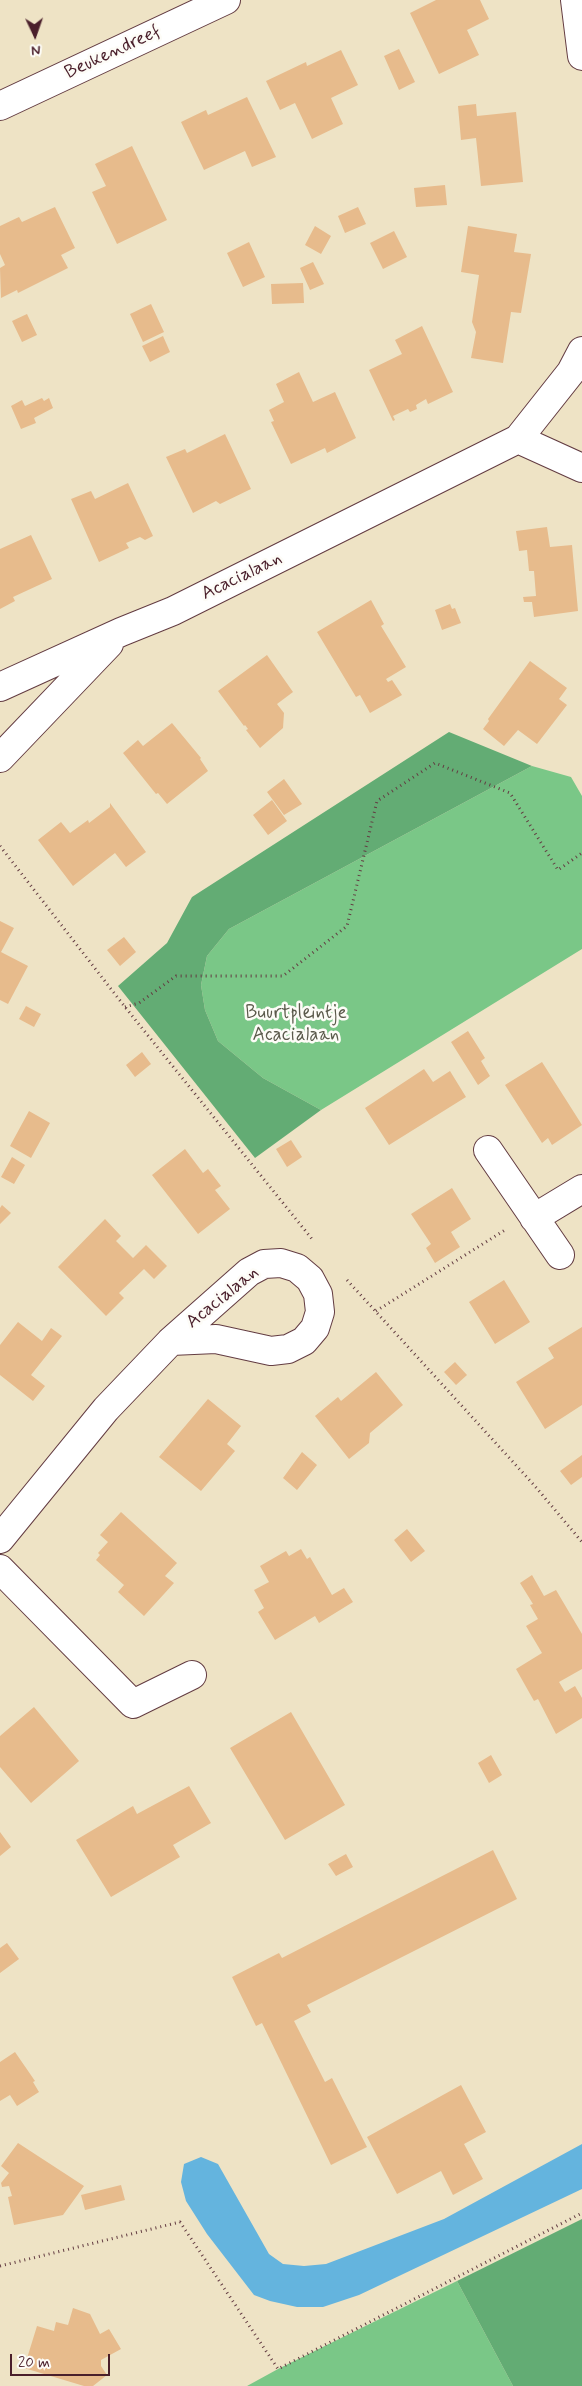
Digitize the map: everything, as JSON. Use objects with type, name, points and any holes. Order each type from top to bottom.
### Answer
[{"type":"street","name":"Beukendreef","points":[[0,106],[226,0]]},
{"type":"street","points":[[574,0],[582,56]]},
{"type":"street","name":"Acacialaan","points":[[0,758],[121,632],[174,611],[518,439],[571,372],[582,351]]},
{"type":"street","points":[[518,439],[582,468]]},
{"type":"street","points":[[0,687],[121,632]]},
{"type":"street","points":[[488,1150],[560,1255]]},
{"type":"street","points":[[533,1216],[582,1189]]},
{"type":"street","name":"Acacialaan","points":[[0,1539],[106,1409],[171,1341],[249,1272],[264,1264],[281,1263],[297,1268],[310,1279],[318,1294],[320,1312],[315,1328],[304,1341],[288,1349],[271,1350],[216,1340],[171,1341]]},
{"type":"street","points":[[0,1569],[133,1704],[192,1675]]},
{"type":"path","points":[[125,1007],[139,1003],[176,976],[283,976],[347,926],[377,801],[435,763],[510,793],[558,870],[582,852]]},
{"type":"path","points":[[0,846],[125,1007],[313,1241]]},
{"type":"path","points":[[376,1311],[533,1216]]},
{"type":"path","points":[[344,1277],[534,1485],[582,1542]]},
{"type":"path","points":[[0,2266],[180,2222],[278,2369],[582,2213]]},
{"type":"green space","points":[[449,732],[532,766],[229,929],[207,956],[201,985],[205,1010],[218,1041],[263,1078],[321,1110],[255,1158],[118,986],[167,943],[192,897]]},
{"type":"green space","name":"Buurtpleintje Acacialaan","points":[[532,766],[571,777],[582,796],[582,949],[321,1110],[263,1078],[218,1041],[205,1010],[201,985],[207,956],[229,929]]},
{"type":"green space","points":[[582,2219],[582,2386],[513,2386],[457,2281]]},
{"type":"green space","points":[[457,2281],[513,2386],[247,2386],[278,2369]]},
{"type":"water","points":[[582,2144],[582,2189],[359,2295],[323,2307],[297,2307],[254,2295],[207,2234],[186,2201],[181,2182],[184,2164],[201,2157],[218,2164],[269,2254],[283,2264],[304,2266],[326,2264],[444,2219]]},
{"type":"building","points":[[436,0],[480,0],[489,19],[467,30],[479,55],[439,74],[410,13]]},
{"type":"building","points":[[399,49],[415,82],[399,90],[384,56]]},
{"type":"building","points":[[341,50],[358,85],[331,98],[343,124],[312,139],[295,103],[280,110],[266,81],[306,62],[307,66]]},
{"type":"building","points":[[247,97],[276,157],[252,167],[245,151],[204,170],[181,122],[206,110],[208,115]]},
{"type":"building","points":[[476,104],[477,116],[516,112],[523,182],[481,186],[476,138],[461,140],[458,106]]},
{"type":"building","points":[[132,146],[167,220],[117,244],[92,192],[106,186],[95,164]]},
{"type":"building","points":[[445,185],[447,205],[416,207],[414,188]]},
{"type":"building","points":[[55,207],[75,248],[61,255],[68,268],[18,293],[17,290],[1,298],[0,268],[5,265],[0,254],[0,226],[19,217],[22,222]]},
{"type":"building","points":[[358,207],[366,224],[345,233],[338,216]]},
{"type":"building","points":[[315,226],[331,236],[321,254],[305,245]]},
{"type":"building","points":[[468,226],[517,234],[514,252],[531,254],[521,313],[511,312],[503,363],[471,358],[476,332],[472,322],[479,275],[461,272]]},
{"type":"building","points":[[394,231],[407,257],[383,269],[370,243]]},
{"type":"building","points":[[249,242],[265,277],[243,287],[227,253]]},
{"type":"building","points":[[313,262],[324,284],[310,290],[300,268]]},
{"type":"building","points":[[303,283],[304,303],[272,304],[271,284]]},
{"type":"building","points":[[151,304],[164,332],[143,342],[130,314]]},
{"type":"building","points":[[27,314],[37,335],[22,342],[12,321]]},
{"type":"building","points":[[422,326],[453,392],[428,404],[426,399],[416,405],[417,409],[410,412],[408,409],[393,416],[395,420],[393,421],[369,370],[402,354],[395,340]]},
{"type":"building","points":[[163,336],[170,352],[150,362],[142,346]]},
{"type":"building","points":[[299,372],[313,402],[335,392],[356,438],[327,453],[325,448],[291,464],[271,422],[274,421],[269,410],[284,402],[276,384]]},
{"type":"building","points":[[42,398],[44,401],[49,398],[53,408],[34,418],[36,423],[21,429],[11,406],[22,400],[25,406]]},
{"type":"building","points":[[225,434],[251,489],[220,504],[216,501],[193,513],[166,457],[185,449],[187,453]]},
{"type":"building","points":[[128,483],[153,536],[145,540],[140,537],[126,543],[129,548],[99,562],[71,499],[91,491],[95,499]]},
{"type":"building","points":[[547,527],[550,547],[572,545],[578,611],[534,617],[532,602],[524,602],[523,597],[536,596],[534,571],[529,571],[527,550],[519,551],[516,531]]},
{"type":"building","points":[[31,535],[52,579],[13,597],[15,601],[0,609],[0,549]]},
{"type":"building","points":[[371,600],[384,624],[381,626],[406,667],[386,679],[388,682],[392,680],[402,695],[370,713],[360,695],[356,697],[317,632]]},
{"type":"building","points":[[450,604],[452,609],[455,608],[461,623],[442,630],[435,610]]},
{"type":"building","points":[[267,655],[293,692],[277,704],[284,713],[283,728],[260,748],[246,730],[248,729],[218,691]]},
{"type":"building","points":[[530,661],[567,688],[559,699],[567,705],[537,744],[518,730],[504,746],[483,729],[489,721],[488,719]]},
{"type":"building","points":[[172,723],[201,758],[208,771],[167,804],[158,793],[156,794],[123,753],[138,740],[143,746]]},
{"type":"building","points":[[284,779],[302,804],[284,815],[267,792]]},
{"type":"building","points":[[272,800],[287,821],[268,835],[253,815]]},
{"type":"building","points":[[110,803],[146,852],[126,867],[115,853],[73,886],[38,840],[61,822],[70,833],[88,820],[89,823],[110,807]]},
{"type":"building","points":[[0,921],[14,928],[1,952],[28,966],[8,1004],[0,1000]]},
{"type":"building","points":[[124,937],[136,952],[120,966],[107,950]]},
{"type":"building","points":[[26,1006],[41,1014],[34,1027],[19,1019]]},
{"type":"building","points":[[468,1031],[485,1058],[481,1061],[490,1076],[478,1085],[451,1042]]},
{"type":"building","points":[[142,1052],[151,1064],[135,1077],[126,1065]]},
{"type":"building","points":[[542,1062],[582,1125],[552,1145],[548,1138],[542,1143],[505,1085]]},
{"type":"building","points":[[424,1069],[433,1082],[450,1071],[466,1097],[389,1145],[365,1108]]},
{"type":"building","points":[[29,1111],[50,1123],[31,1158],[10,1146]]},
{"type":"building","points":[[291,1140],[302,1157],[287,1167],[276,1149]]},
{"type":"building","points":[[185,1149],[203,1173],[208,1169],[221,1186],[215,1190],[230,1209],[198,1234],[152,1175]]},
{"type":"building","points":[[12,1157],[25,1165],[14,1184],[1,1177]]},
{"type":"building","points":[[452,1188],[471,1219],[451,1232],[460,1247],[435,1263],[426,1248],[431,1244],[411,1214]]},
{"type":"building","points":[[2,1205],[11,1213],[0,1224],[0,1208]]},
{"type":"building","points":[[105,1219],[121,1236],[116,1241],[133,1258],[146,1245],[167,1266],[154,1279],[144,1269],[119,1293],[124,1298],[106,1316],[58,1267]]},
{"type":"building","points":[[504,1280],[530,1322],[495,1344],[469,1302]]},
{"type":"building","points":[[18,1322],[42,1341],[51,1328],[62,1336],[31,1375],[45,1386],[33,1401],[0,1375],[0,1345]]},
{"type":"building","points":[[582,1327],[582,1405],[545,1429],[516,1382],[554,1358],[548,1348]]},
{"type":"building","points":[[455,1362],[467,1375],[456,1385],[444,1372]]},
{"type":"building","points":[[376,1372],[403,1405],[370,1433],[369,1443],[349,1459],[315,1416],[338,1397],[341,1401]]},
{"type":"building","points":[[208,1399],[241,1426],[227,1444],[235,1451],[201,1491],[159,1457]]},
{"type":"building","points":[[302,1452],[317,1465],[297,1490],[283,1478]]},
{"type":"building","points":[[582,1455],[582,1477],[571,1485],[560,1471]]},
{"type":"building","points":[[121,1512],[177,1563],[165,1576],[174,1583],[144,1616],[118,1592],[124,1585],[96,1560],[100,1555],[98,1553],[108,1542],[100,1535]]},
{"type":"building","points":[[407,1529],[425,1551],[411,1562],[394,1540]]},
{"type":"building","points":[[301,1549],[307,1559],[310,1557],[332,1595],[344,1588],[353,1602],[319,1623],[315,1616],[275,1640],[258,1612],[264,1608],[254,1590],[269,1582],[260,1566],[286,1551],[289,1556]]},
{"type":"building","points":[[532,1575],[544,1596],[556,1590],[582,1634],[582,1669],[559,1682],[565,1692],[575,1686],[582,1698],[582,1718],[556,1734],[538,1699],[534,1701],[516,1669],[542,1653],[526,1626],[538,1619],[530,1605],[533,1604],[520,1583]]},
{"type":"building","points":[[34,1707],[79,1761],[31,1803],[0,1767],[0,1736]]},
{"type":"building","points":[[291,1712],[345,1805],[285,1840],[230,1748]]},
{"type":"building","points":[[491,1755],[502,1775],[489,1783],[478,1763]]},
{"type":"building","points":[[189,1786],[211,1823],[173,1845],[180,1857],[111,1897],[76,1840],[133,1806],[137,1814]]},
{"type":"building","points":[[0,1832],[11,1847],[0,1856]]},
{"type":"building","points":[[493,1850],[517,1899],[307,2005],[311,2012],[294,2021],[325,2082],[332,2078],[367,2147],[331,2165],[262,2023],[256,2026],[232,1977],[279,1953],[282,1958]]},
{"type":"building","points":[[346,1854],[353,1867],[336,1876],[328,1864]]},
{"type":"building","points":[[7,1943],[19,1959],[0,1973],[0,1948]]},
{"type":"building","points":[[15,2052],[35,2081],[33,2082],[39,2092],[17,2106],[10,2095],[0,2101],[0,2062]]},
{"type":"building","points":[[461,2085],[486,2132],[464,2144],[483,2179],[453,2195],[441,2171],[397,2194],[367,2137]]},
{"type":"building","points":[[18,2143],[84,2186],[63,2215],[14,2225],[8,2197],[12,2196],[9,2186],[2,2187],[1,2183],[9,2173],[1,2166]]},
{"type":"building","points":[[121,2185],[125,2200],[85,2210],[81,2195]]},
{"type":"building","points":[[73,2308],[90,2314],[100,2334],[109,2329],[121,2349],[101,2360],[101,2366],[107,2375],[93,2386],[84,2386],[24,2368],[37,2326],[54,2331],[56,2322],[68,2325]]}]
